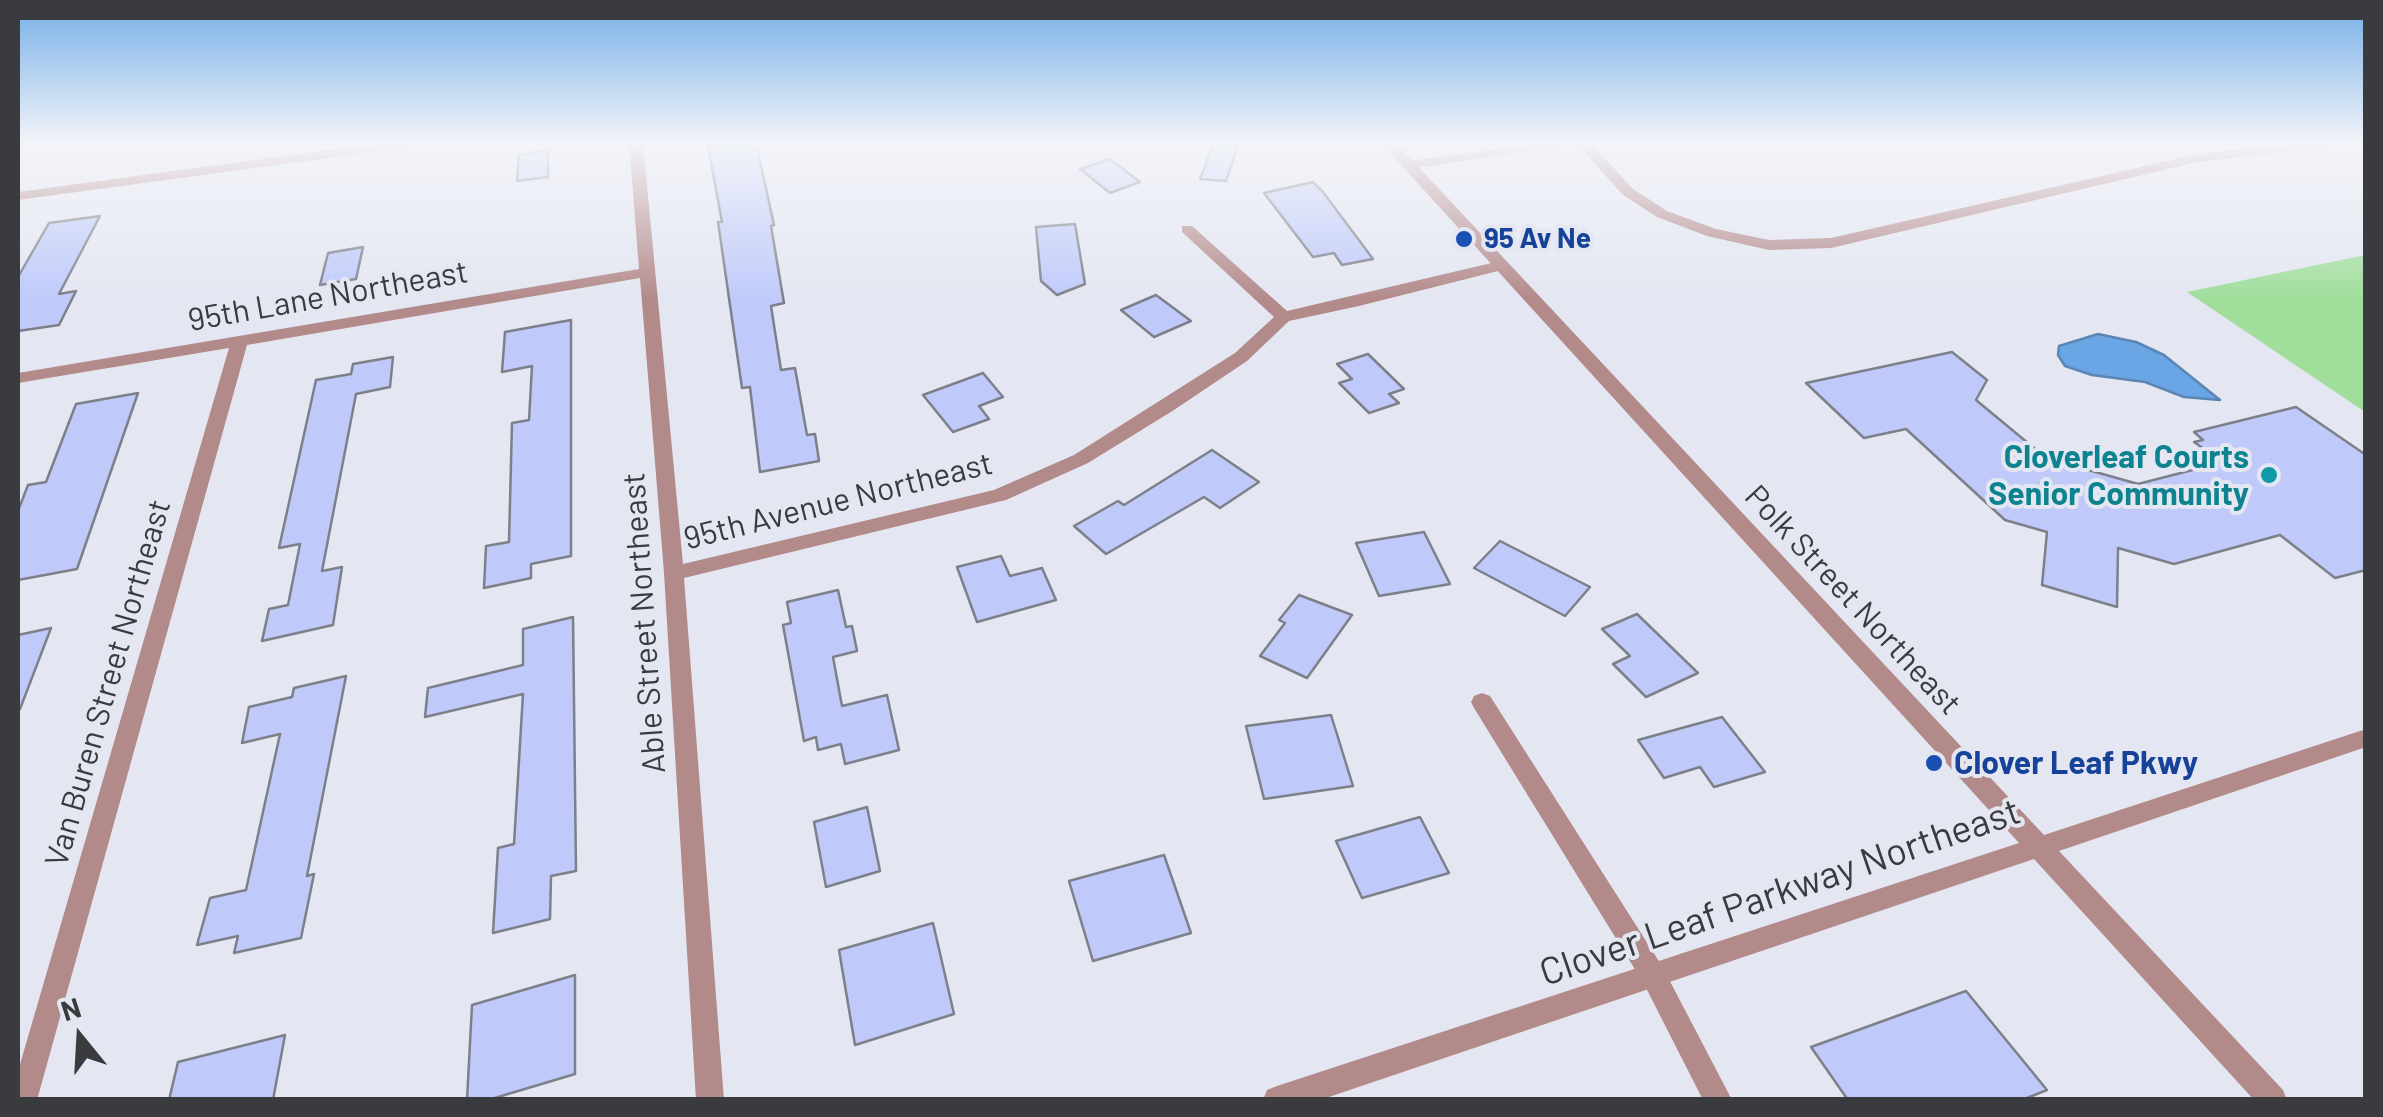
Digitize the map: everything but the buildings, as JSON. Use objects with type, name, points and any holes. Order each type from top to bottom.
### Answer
[{"type":"street","name":"Able Street Northeast","points":[[641,195],[674,573],[710,1100]]},
{"type":"street","name":"Polk Street Northeast","points":[[1435,195],[2272,1100]]},
{"type":"street","points":[[1633,195],[1662,214],[1712,233],[1770,245],[1831,243],[2038,195]]},
{"type":"street","points":[[1187,229],[1284,317],[1354,304],[1500,266]]},
{"type":"street","name":"95th Lane Northeast","points":[[18,378],[649,272]]},
{"type":"street","name":"95th Avenue Northeast","points":[[674,573],[999,495],[1081,459],[1168,406],[1241,357],[1284,317]]},
{"type":"street","name":"Van Buren Street Northeast","points":[[23,1100],[240,342]]},
{"type":"street","points":[[1482,702],[1653,975],[1718,1100]]},
{"type":"street","name":"Clover Leaf Parkway Northeast","points":[[1277,1100],[2366,738]]},
{"type":"green space","points":[[2365,255],[2365,412],[2187,292]]},
{"type":"water","points":[[2098,334],[2136,342],[2164,355],[2220,400],[2184,397],[2145,382],[2092,375],[2065,366],[2058,355],[2059,346]]},
{"type":"place","name":"95 Av Ne","points":[[1464,239]]},
{"type":"place","name":"Cloverleaf Courts Senior Community","points":[[2269,475]]},
{"type":"place","name":"Clover Leaf Pkwy","points":[[1934,763]]}]
